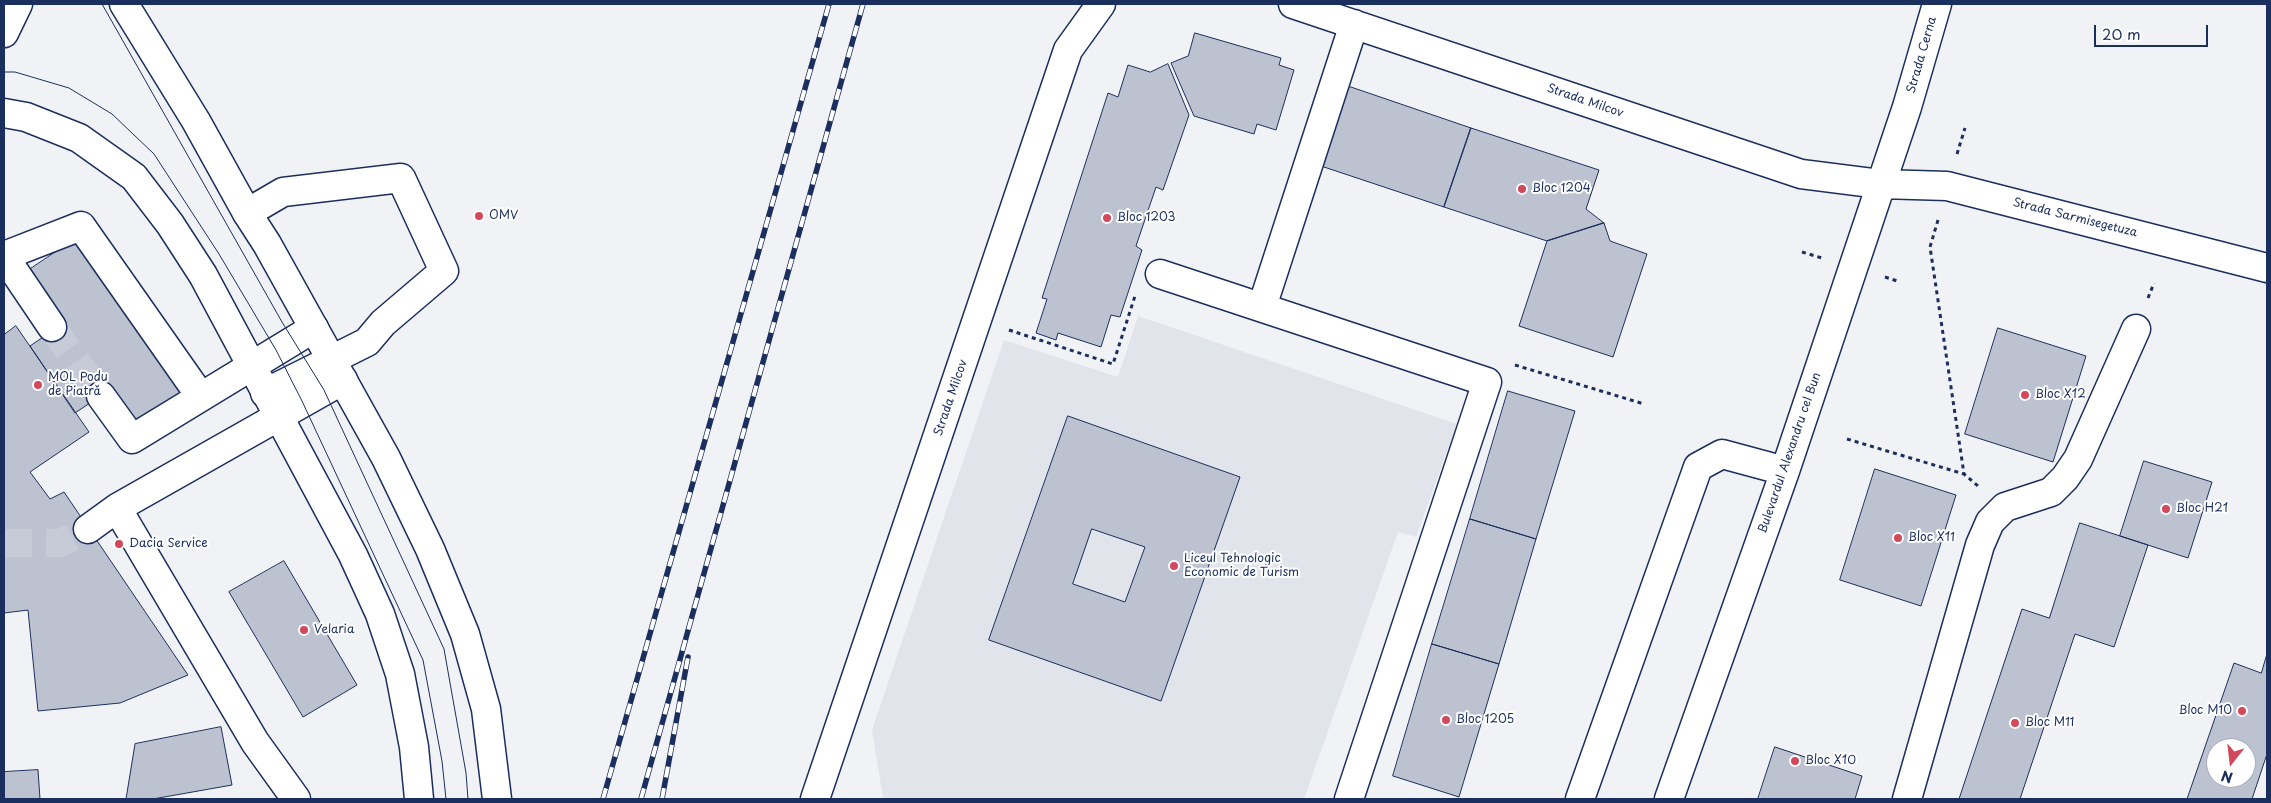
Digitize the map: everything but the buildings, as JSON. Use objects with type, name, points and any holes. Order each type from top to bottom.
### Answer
[{"type":"street","points":[[4,33],[18,4]]},
{"type":"street","points":[[124,4],[196,121],[247,213],[267,244],[386,458],[430,549],[465,634],[486,709],[497,799]]},
{"type":"street","name":"Strada Milcov","points":[[816,799],[1068,50],[1101,4]]},
{"type":"street","name":"Strada Milcov","points":[[1293,4],[1801,174],[1880,184]]},
{"type":"street","name":"Strada Cerna","points":[[1908,107],[1937,4]]},
{"type":"street","points":[[1262,307],[1354,24]]},
{"type":"street","name":"Bulevardul Alexandru cel Bun","points":[[1669,799],[1785,471],[1880,184],[1908,107]]},
{"type":"street","points":[[4,113],[26,117],[79,138],[134,177],[170,224],[203,276],[353,555],[380,614],[400,674],[414,747],[419,799]]},
{"type":"street","points":[[88,529],[272,404],[337,370],[384,323],[444,271],[401,178],[283,192],[247,213]]},
{"type":"street","name":"Strada Sarmisegetuza","points":[[1880,184],[1947,186],[2267,268]]},
{"type":"street","points":[[52,327],[4,256],[80,226],[201,397]]},
{"type":"street","points":[[1160,274],[1487,382],[1349,799]]},
{"type":"street","points":[[101,396],[132,440],[314,328]]},
{"type":"street","points":[[1907,799],[1980,545],[1990,522],[2005,507],[2051,492],[2065,478],[2078,459],[2136,329]]},
{"type":"street","points":[[1580,799],[1698,467],[1722,454],[1785,471]]},
{"type":"street","points":[[117,508],[255,742],[296,799]]},
{"type":"path","points":[[1930,247],[1964,474]]},
{"type":"path","points":[[977,320],[1113,364],[1144,270],[1160,274]]},
{"type":"path","points":[[1487,382],[1495,358],[1644,404]]},
{"type":"path","points":[[1847,439],[1964,474],[2005,507]]},
{"type":"shaded area","points":[[1138,316],[1457,424],[1416,537],[1398,532],[1304,799],[883,798],[872,730],[1004,340],[1118,377]]},
{"type":"tunnel","points":[[52,327],[101,396]]},
{"type":"tunnel","points":[[4,543],[61,543],[88,529]]},
{"type":"tram line","points":[[102,4],[282,322],[324,390],[444,649],[466,773],[468,799]]},
{"type":"tram line","points":[[4,72],[15,72],[69,88],[112,114],[154,154],[219,254],[276,350],[302,401],[423,660],[442,761],[446,799]]},
{"type":"railway","points":[[603,799],[829,4]]},
{"type":"railway","points":[[641,799],[863,4]]},
{"type":"railway","points":[[662,799],[688,657]]},
{"type":"place","name":"Bloc 1204","points":[[1522,189]]},
{"type":"place","name":"OMV","points":[[479,216]]},
{"type":"place","name":"Bloc 1203","points":[[1107,218]]},
{"type":"place","name":"MOL Podu de Piatră","points":[[38,385]]},
{"type":"place","name":"Bloc X12","points":[[2025,395]]},
{"type":"place","name":"Bloc H21","points":[[2166,509]]},
{"type":"place","name":"Bloc X11","points":[[1898,538]]},
{"type":"place","name":"Dacia Service","points":[[119,544]]},
{"type":"place","name":"Liceul Tehnologic Economic de Turism","points":[[1174,566]]},
{"type":"place","name":"Velaria","points":[[304,630]]},
{"type":"place","name":"Bloc M10","points":[[2242,711]]},
{"type":"place","name":"Bloc 1205","points":[[1446,720]]},
{"type":"place","name":"Bloc M11","points":[[2015,723]]},
{"type":"place","name":"Bloc X10","points":[[1795,761]]}]
